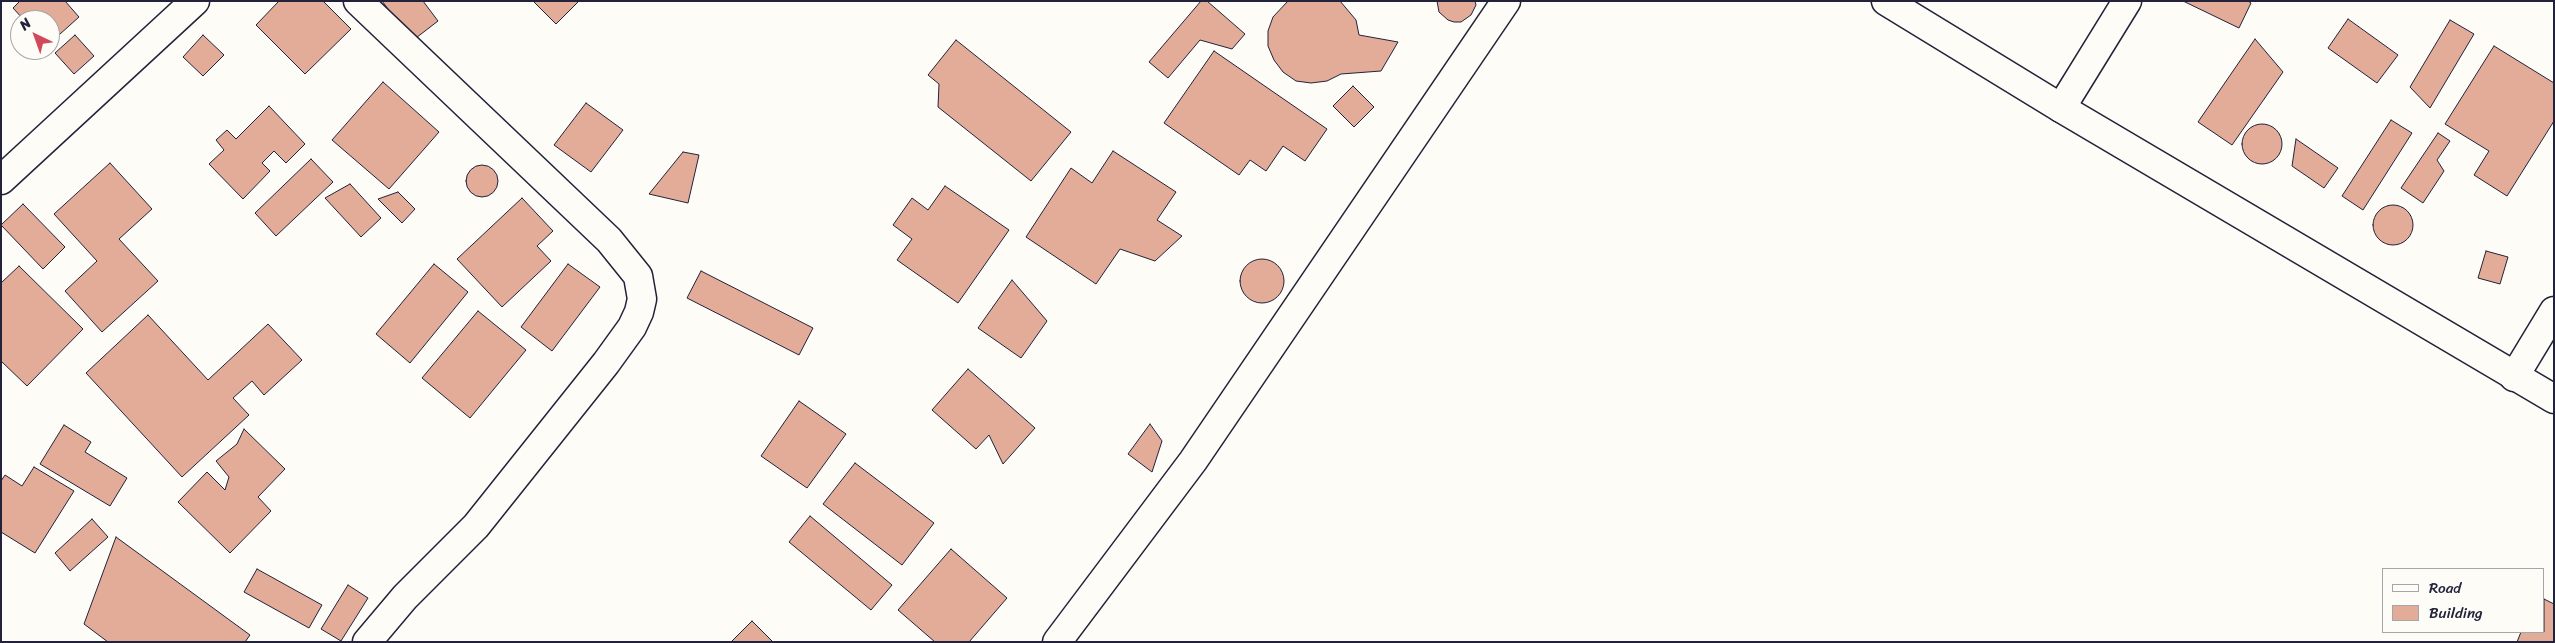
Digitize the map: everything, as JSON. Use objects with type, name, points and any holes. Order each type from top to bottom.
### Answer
[{"type":"street","points":[[1,180],[195,1]]},
{"type":"street","points":[[358,1],[609,240],[638,276],[642,299],[639,312],[632,327],[606,363],[476,526],[405,597],[367,642]]},
{"type":"street","points":[[1057,642],[1192,461],[1506,1]]},
{"type":"street","points":[[1886,1],[2061,108],[2554,399]]},
{"type":"street","points":[[2061,108],[2127,1]]},
{"type":"street","points":[[2514,377],[2554,311]]},
{"type":"building","points":[[20,1],[65,1],[79,17],[60,34],[60,10],[15,10],[13,8]]},
{"type":"building","points":[[279,1],[323,1],[351,29],[305,74],[256,25]]},
{"type":"building","points":[[382,1],[423,1],[438,21],[412,41]]},
{"type":"building","points":[[533,1],[579,1],[556,24]]},
{"type":"building","points":[[1201,1],[1207,1],[1245,34],[1232,49],[1200,40],[1168,78],[1149,62]]},
{"type":"building","points":[[1288,1],[1340,1],[1356,20],[1359,35],[1398,42],[1381,71],[1341,74],[1327,81],[1311,83],[1296,81],[1283,72],[1274,60],[1268,46],[1268,31],[1273,17]]},
{"type":"building","points":[[1437,1],[1475,1],[1476,5],[1471,15],[1461,22],[1454,22],[1448,20],[1439,12]]},
{"type":"building","points":[[2183,1],[2248,1],[2251,3],[2239,28]]},
{"type":"building","points":[[2348,19],[2398,55],[2377,83],[2328,48]]},
{"type":"building","points":[[2450,20],[2474,34],[2430,108],[2410,87]]},
{"type":"building","points":[[75,35],[94,56],[74,74],[60,59],[60,48]]},
{"type":"building","points":[[203,35],[224,55],[203,76],[183,57]]},
{"type":"building","points":[[2255,39],[2283,72],[2232,145],[2198,122]]},
{"type":"building","points":[[956,40],[1071,132],[1031,181],[938,107],[939,84],[928,75]]},
{"type":"building","points":[[2494,46],[2554,83],[2554,121],[2507,196],[2474,175],[2489,151],[2445,124]]},
{"type":"building","points":[[1214,51],[1327,129],[1305,161],[1283,146],[1266,171],[1250,160],[1239,175],[1164,123]]},
{"type":"building","points":[[383,82],[439,132],[389,189],[332,140]]},
{"type":"building","points":[[1353,86],[1374,107],[1354,127],[1333,106]]},
{"type":"building","points":[[586,103],[623,130],[591,172],[554,145]]},
{"type":"building","points":[[269,106],[305,144],[286,163],[274,151],[262,163],[270,171],[243,199],[209,164],[224,150],[216,140],[227,130],[236,139]]},
{"type":"building","points":[[2391,120],[2412,133],[2363,210],[2342,196]]},
{"type":"building","points":[[2262,124],[2276,130],[2282,144],[2276,158],[2262,164],[2248,158],[2242,144],[2248,130]]},
{"type":"building","points":[[2438,133],[2450,141],[2437,160],[2444,171],[2423,203],[2401,188]]},
{"type":"building","points":[[2296,139],[2338,168],[2324,188],[2292,166]]},
{"type":"building","points":[[1113,151],[1176,192],[1157,220],[1182,236],[1155,261],[1120,249],[1096,284],[1026,237],[1071,168],[1092,183]]},
{"type":"building","points":[[683,152],[699,155],[688,203],[649,194]]},
{"type":"building","points":[[311,159],[333,182],[276,236],[255,213]]},
{"type":"building","points":[[110,163],[152,209],[119,239],[158,281],[102,332],[65,291],[97,261],[54,214]]},
{"type":"building","points":[[482,165],[488,166],[493,170],[497,175],[497,187],[493,192],[488,196],[482,197],[476,196],[471,192],[467,187],[466,181],[467,175],[471,170],[476,166]]},
{"type":"building","points":[[350,184],[381,218],[361,237],[325,198]]},
{"type":"building","points":[[945,186],[1009,230],[958,303],[897,260],[912,239],[893,225],[912,198],[928,210]]},
{"type":"building","points":[[398,192],[415,209],[402,223],[378,199]]},
{"type":"building","points":[[522,198],[553,231],[537,246],[551,261],[502,307],[457,259]]},
{"type":"building","points":[[23,204],[65,247],[43,269],[1,225]]},
{"type":"building","points":[[2397,205],[2404,208],[2410,214],[2413,225],[2412,233],[2404,242],[2397,245],[2389,245],[2382,242],[2374,233],[2373,221],[2376,214],[2385,206]]},
{"type":"building","points":[[2486,251],[2508,257],[2500,284],[2478,278]]},
{"type":"building","points":[[1266,259],[1278,265],[1283,272],[1283,290],[1278,297],[1271,302],[1258,303],[1250,300],[1243,293],[1240,277],[1243,269],[1250,262]]},
{"type":"building","points":[[434,264],[468,292],[410,363],[376,334]]},
{"type":"building","points":[[568,264],[600,287],[552,351],[521,327]]},
{"type":"building","points":[[19,266],[83,329],[27,386],[1,361],[1,283]]},
{"type":"building","points":[[701,271],[813,328],[799,355],[687,298]]},
{"type":"building","points":[[1012,280],[1047,321],[1021,358],[978,328]]},
{"type":"building","points":[[478,311],[526,350],[470,418],[422,378]]},
{"type":"building","points":[[148,315],[208,380],[268,324],[302,360],[264,395],[252,381],[233,398],[249,415],[182,477],[86,373]]},
{"type":"building","points":[[968,369],[1035,428],[1003,464],[989,435],[976,449],[932,410]]},
{"type":"building","points":[[799,401],[846,434],[807,488],[761,456]]},
{"type":"building","points":[[1150,424],[1162,441],[1152,472],[1128,454]]},
{"type":"building","points":[[64,425],[91,442],[85,452],[127,478],[110,506],[40,464]]},
{"type":"building","points":[[244,429],[285,469],[258,497],[271,511],[230,553],[178,502],[207,472],[225,490],[229,477],[216,461],[237,444]]},
{"type":"building","points":[[855,463],[934,523],[902,565],[823,504]]},
{"type":"building","points":[[34,467],[74,491],[35,553],[1,532],[1,481],[5,475],[22,486]]},
{"type":"building","points":[[810,516],[892,585],[871,610],[789,542]]},
{"type":"building","points":[[92,519],[108,537],[70,571],[55,553]]},
{"type":"building","points":[[116,537],[250,635],[245,642],[108,642],[84,624]]},
{"type":"building","points":[[951,549],[1007,598],[969,642],[935,642],[898,610]]},
{"type":"building","points":[[257,569],[322,605],[309,628],[244,592]]},
{"type":"building","points":[[348,585],[368,598],[341,641],[321,629]]},
{"type":"building","points":[[2545,600],[2554,604],[2554,642],[2517,642],[2521,633],[2545,633]]},
{"type":"building","points":[[752,621],[773,642],[731,642]]}]
